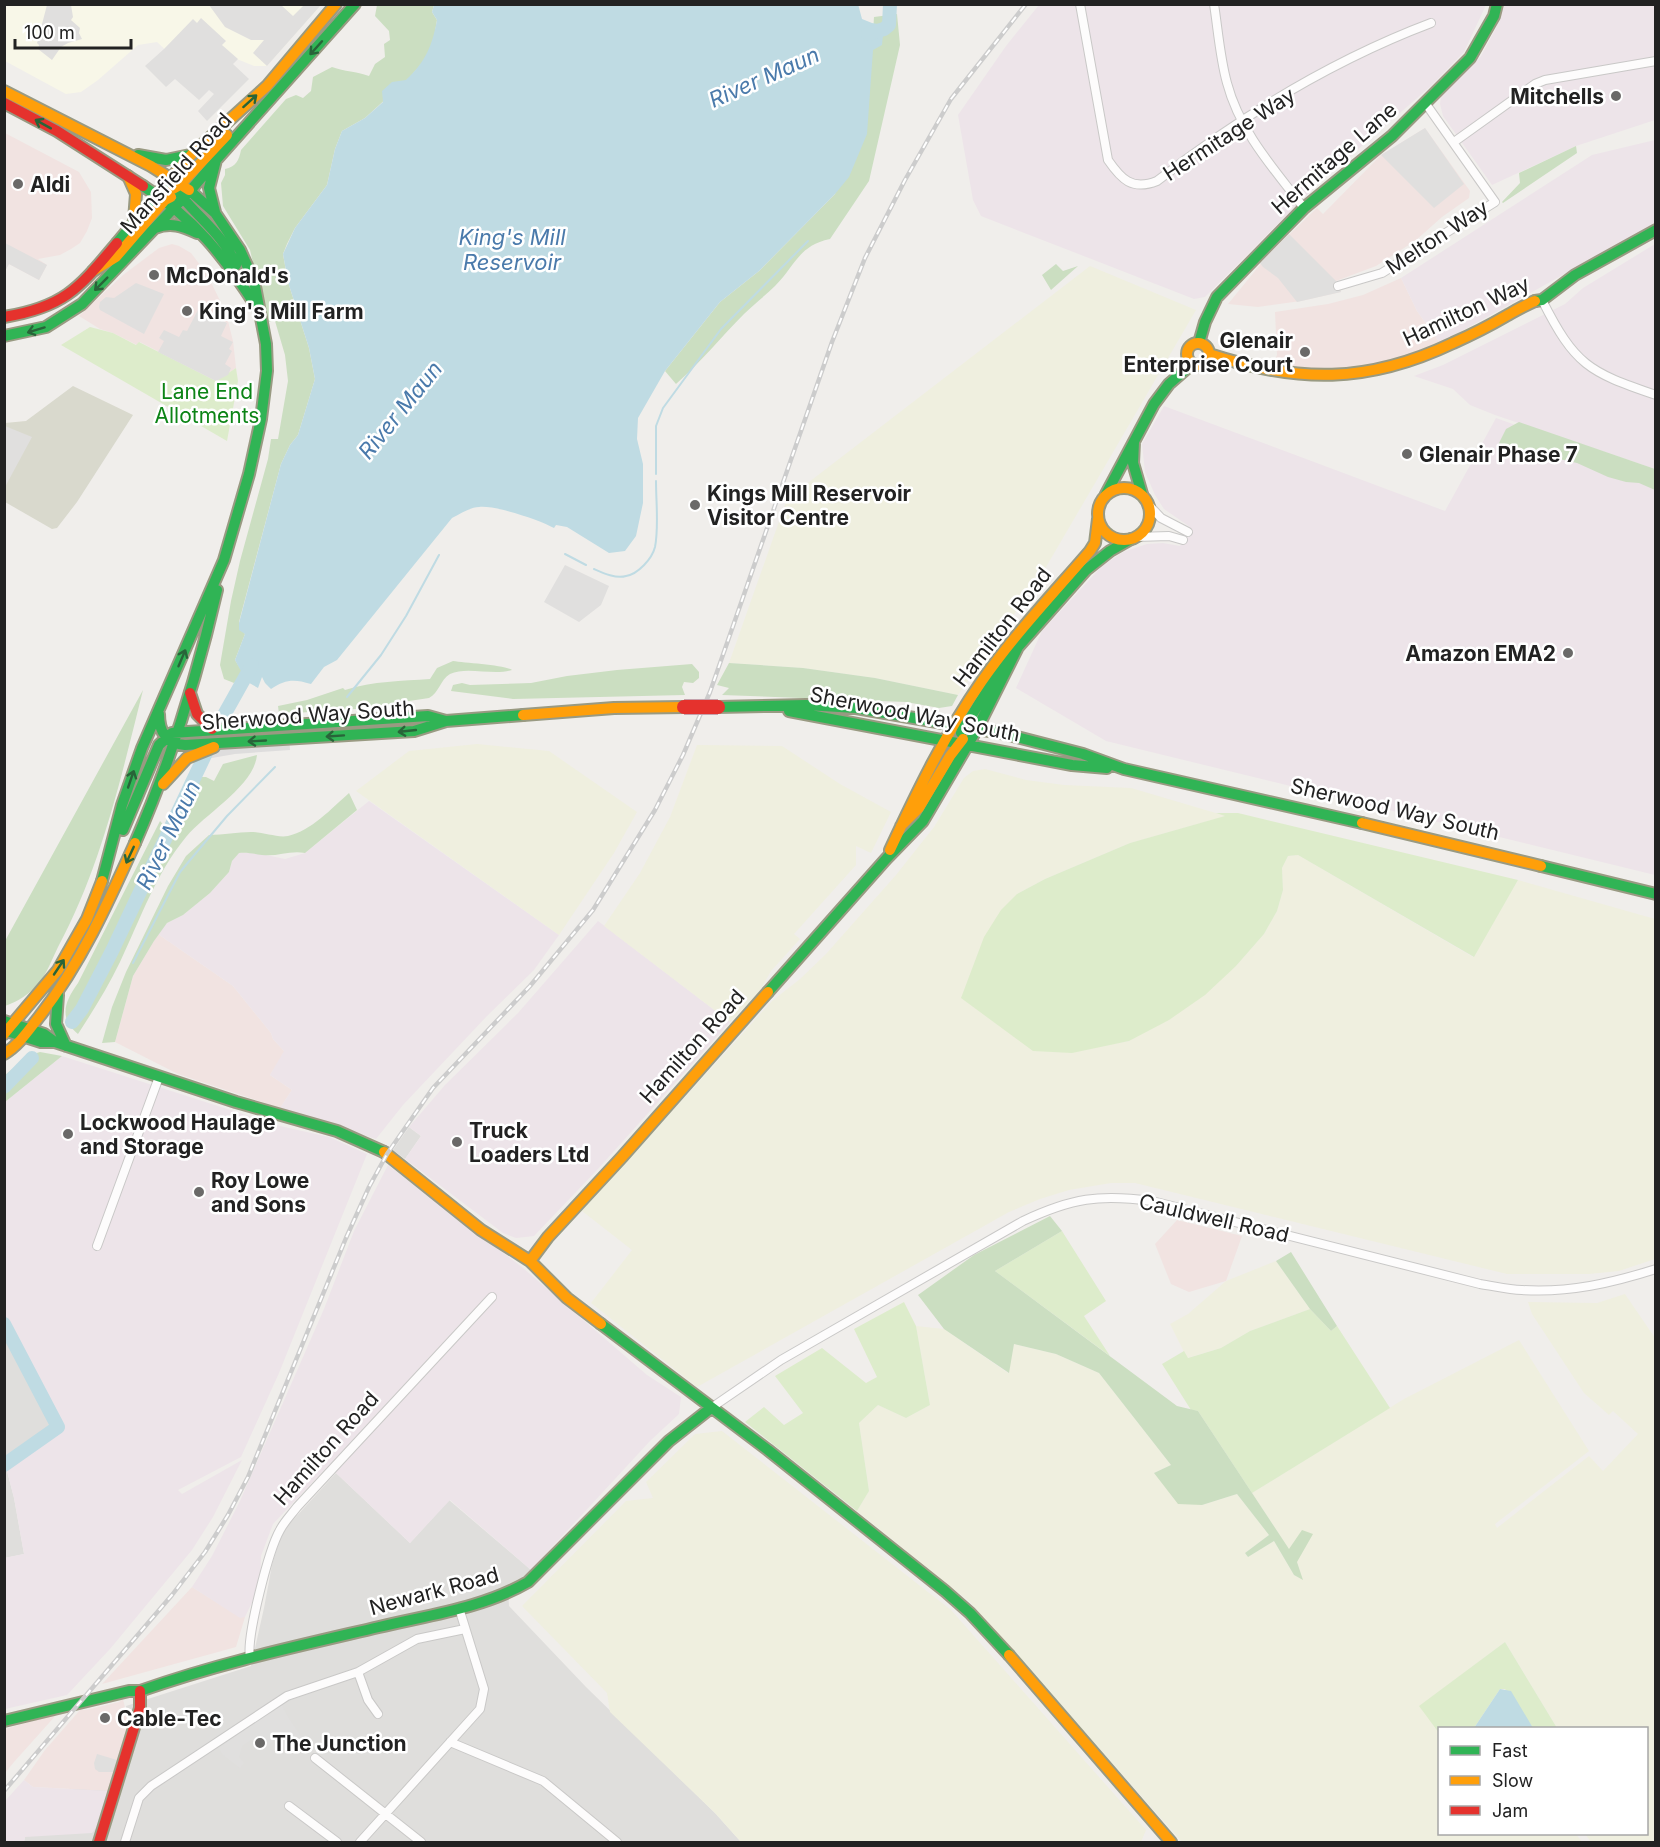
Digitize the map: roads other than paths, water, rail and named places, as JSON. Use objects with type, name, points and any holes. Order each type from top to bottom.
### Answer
[{"type":"main road","name":"Mansfield Road","points":[[4,336],[46,327],[82,304],[155,228],[192,154],[267,86],[336,4]]},
{"type":"main road","name":"Mansfield Road","points":[[4,317],[50,307],[70,296],[134,220],[216,160],[355,4]]},
{"type":"main road","name":"Hermitage Lane","points":[[1199,343],[1205,322],[1217,297],[1304,208],[1392,136],[1470,58],[1494,16],[1497,4]]},
{"type":"main road","points":[[4,91],[68,122],[122,152],[173,193],[201,216],[225,244],[235,260],[242,284]]},
{"type":"main road","points":[[4,103],[57,132],[128,176],[173,193],[215,213]]},
{"type":"main road","points":[[93,271],[116,257],[230,132],[256,115]]},
{"type":"main road","points":[[68,122],[84,139],[173,193],[227,262],[259,309]]},
{"type":"main road","points":[[122,152],[166,160],[192,154]]},
{"type":"main road","points":[[13,1031],[58,993],[93,930],[142,830],[155,796],[172,738],[190,693],[249,474],[267,380],[266,344],[254,281],[240,250],[215,213],[209,188],[216,160]]},
{"type":"main road","points":[[128,176],[136,201],[134,220]]},
{"type":"main road","points":[[155,228],[180,225],[207,238]]},
{"type":"main road","name":"Hamilton Way","points":[[1209,354],[1277,374],[1299,376],[1357,374],[1407,363],[1450,346],[1532,302],[1542,300],[1575,275],[1656,230]]},
{"type":"main road","points":[[1194,343],[1199,343],[1206,346],[1209,354],[1204,364],[1196,365],[1192,364],[1187,357],[1188,349],[1194,343]]},
{"type":"main road","name":"Hamilton Road","points":[[530,1261],[548,1237],[622,1157],[886,859],[923,821],[996,661],[1039,607],[1090,551],[1095,543],[1100,503],[1126,454],[1159,397],[1169,384],[1192,364]]},
{"type":"main road","points":[[1098,519],[1102,529],[1110,536],[1120,540],[1133,538],[1144,530],[1149,520],[1145,499],[1133,463],[1134,442]]},
{"type":"main road","points":[[1106,494],[1126,487],[1145,499]]},
{"type":"main road","name":"Hamilton Road","points":[[886,859],[901,826],[1018,647],[1086,570],[1103,555],[1133,538]]},
{"type":"main road","points":[[4,1054],[13,1031],[74,945],[99,892],[132,776],[224,560]]},
{"type":"main road","points":[[190,693],[196,714],[208,728]]},
{"type":"main road","name":"Sherwood Way South","points":[[172,738],[197,749],[224,743],[414,730],[446,721],[614,708],[806,705],[824,713],[1083,754],[1124,769]]},
{"type":"main road","name":"Sherwood Way South","points":[[771,707],[962,735],[1072,765],[1124,769],[1254,797],[1656,894]]},
{"type":"main road","points":[[159,712],[160,729],[172,738]]},
{"type":"main road","name":"Sherwood Way South","points":[[172,738],[208,728],[428,716],[446,721]]},
{"type":"main road","points":[[110,856],[155,754],[172,738]]},
{"type":"main road","points":[[155,796],[179,765],[197,749]]},
{"type":"main road","points":[[58,993],[56,1024],[61,1044]]},
{"type":"main road","points":[[13,1031],[41,1042],[61,1044],[236,1102],[337,1131],[383,1151],[481,1230],[530,1261],[567,1298],[777,1457],[970,1613],[1171,1842]]},
{"type":"main road","name":"Newark Road","points":[[4,1721],[119,1693],[140,1691],[185,1675],[459,1608],[507,1594],[528,1582],[669,1441],[711,1408]]},
{"type":"main road","points":[[99,1842],[140,1708],[140,1691]]},
{"type":"street","name":"Hermitage Way","points":[[1080,4],[1108,160],[1124,179],[1143,185],[1157,181],[1270,103],[1388,39],[1431,23]]},
{"type":"street","points":[[1214,4],[1227,83],[1242,122],[1258,149],[1304,208]]},
{"type":"street","points":[[1454,142],[1534,84],[1545,80],[1656,62]]},
{"type":"street","name":"Melton Way","points":[[1338,286],[1382,273],[1495,202],[1426,104]]},
{"type":"street","points":[[1542,300],[1560,335],[1590,368],[1612,380],[1656,395]]},
{"type":"street","points":[[1145,499],[1161,518],[1188,532]]},
{"type":"street","points":[[1133,538],[1169,536],[1184,540]]},
{"type":"street","points":[[98,1246],[159,1077]]},
{"type":"street","name":"Cauldwell Road","points":[[711,1408],[781,1360],[1023,1221],[1053,1207],[1078,1200],[1119,1197],[1152,1201],[1480,1284],[1521,1290],[1580,1288],[1656,1269]]},
{"type":"street","name":"Hamilton Road","points":[[250,1658],[248,1648],[259,1600],[280,1531],[297,1508],[492,1296]]},
{"type":"street","points":[[360,1842],[480,1709],[484,1689],[459,1608]]},
{"type":"street","name":"Newark Road","points":[[125,1842],[140,1798],[151,1786],[272,1704],[287,1696],[357,1672],[417,1639],[465,1629]]},
{"type":"street","points":[[357,1672],[368,1701],[378,1714]]},
{"type":"street","points":[[450,1742],[543,1781],[617,1842]]},
{"type":"street","points":[[315,1758],[421,1842]]},
{"type":"street","points":[[289,1806],[337,1842]]},
{"type":"water","name":"King's Mill Reservoir","points":[[858,4],[862,19],[884,25],[882,45],[873,50],[867,134],[849,177],[759,271],[720,302],[665,371],[638,418],[637,439],[643,464],[643,503],[636,536],[625,551],[609,553],[567,527],[556,525],[554,528],[528,517],[496,508],[473,508],[452,518],[337,660],[324,667],[311,684],[290,681],[271,689],[262,677],[258,688],[244,680],[235,660],[245,634],[239,630],[239,623],[281,464],[290,445],[298,435],[315,379],[309,348],[288,282],[283,254],[295,228],[327,185],[335,149],[342,131],[365,118],[383,102],[382,91],[392,82],[406,80],[423,60],[433,38],[437,20],[432,12],[434,5]]},
{"type":"water","points":[[1500,1689],[1511,1691],[1532,1727],[1489,1727],[1475,1727]]},
{"type":"waterway","name":"River Maun","points":[[868,34],[889,25],[890,4]]},
{"type":"waterway","points":[[656,474],[656,426],[663,408],[721,329],[808,241]]},
{"type":"waterway","points":[[594,569],[622,577],[631,575],[648,561],[656,539],[656,481]]},
{"type":"waterway","points":[[565,554],[586,565]]},
{"type":"waterway","points":[[347,697],[381,655],[406,616],[439,555]]},
{"type":"waterway","name":"River Maun","points":[[72,1022],[82,1009],[112,951],[224,715],[252,665]]},
{"type":"waterway","points":[[133,963],[180,872],[227,816],[275,767]]},
{"type":"waterway","name":"River Maun","points":[[4,1087],[32,1058]]},
{"type":"waterway","name":"River Maun","points":[[4,1324],[58,1427],[4,1465]]},
{"type":"railway","points":[[4,1791],[172,1595],[205,1552],[248,1477],[346,1238],[387,1154],[433,1088],[530,986],[593,910],[655,810],[683,755],[710,692],[832,342],[865,258],[905,180],[951,99],[1026,4]]},
{"type":"place","name":"Mitchells","points":[[1616,96]]},
{"type":"place","name":"Aldi","points":[[18,184]]},
{"type":"place","name":"McDonald's","points":[[154,275]]},
{"type":"place","name":"King's Mill Farm","points":[[187,311]]},
{"type":"place","name":"Glenair Enterprise Court","points":[[1305,352]]},
{"type":"place","name":"Glenair Phase 7","points":[[1407,454]]},
{"type":"place","name":"Kings Mill Reservoir Visitor Centre","points":[[695,505]]},
{"type":"place","name":"Amazon EMA2","points":[[1568,653]]},
{"type":"place","name":"Lockwood Haulage and Storage","points":[[68,1134]]},
{"type":"place","name":"Truck Loaders Ltd","points":[[457,1142]]},
{"type":"place","name":"Roy Lowe and Sons","points":[[199,1192]]},
{"type":"place","name":"Cable-Tec","points":[[105,1718]]},
{"type":"place","name":"The Junction","points":[[260,1743]]},
{"type":"park label","name":"Lane End Allotments","points":[[207,403]]}]
